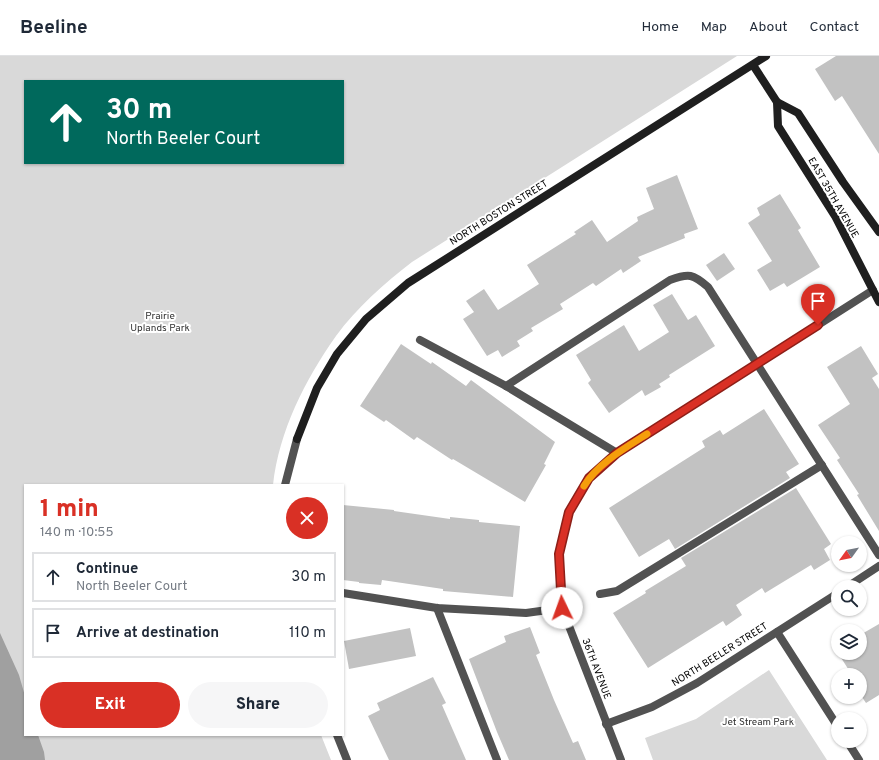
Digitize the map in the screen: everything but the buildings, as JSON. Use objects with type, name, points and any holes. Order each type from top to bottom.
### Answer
[{"type":"street","name":"NORTH BOSTON STREET","points":[[285,484],[297,439],[317,388],[337,354],[366,319],[408,284],[766,56]]},
{"type":"street","name":"EAST 35TH AVENUE","points":[[753,65],[777,102],[798,113],[843,182],[879,232]]},
{"type":"street","name":"EAST 35TH AVENUE","points":[[777,102],[778,126],[834,216],[879,302]]},
{"type":"street","points":[[506,386],[670,280],[683,275],[696,277],[708,287],[879,555]]},
{"type":"street","name":"36TH AVENUE","points":[[621,760],[562,608],[559,554],[569,512],[589,478],[617,453],[872,290]]},
{"type":"street","points":[[420,340],[506,386],[617,453]]},
{"type":"street","points":[[600,594],[617,591],[822,465]]},
{"type":"street","points":[[858,580],[879,566]]},
{"type":"street","points":[[344,593],[437,608],[526,613],[562,608]]},
{"type":"street","name":"NORTH BEELER STREET","points":[[606,724],[652,707],[697,683],[831,597]]},
{"type":"street","points":[[437,608],[497,760]]},
{"type":"street","points":[[777,632],[831,716]]},
{"type":"street","points":[[337,736],[347,760]]},
{"type":"street","points":[[851,748],[859,760]]},
{"type":"green space","name":"Prairie Uplands Park","points":[[0,56],[737,56],[412,262],[372,296],[344,325],[314,370],[304,388],[287,426],[276,465],[273,484],[24,484],[24,736],[321,736],[331,760],[0,760]]},
{"type":"green space","name":"Jet Stream Park","points":[[769,670],[827,760],[653,760],[645,738],[696,719]]},
{"type":"shaded area","points":[[0,633],[19,675],[24,692],[24,736],[38,736],[45,760],[0,760]]},
{"type":"slow traffic","points":[[584,486],[589,478],[617,453],[647,434]]},
{"type":"route","points":[[562,608],[559,554],[569,512],[589,478],[617,453],[818,325]]}]
